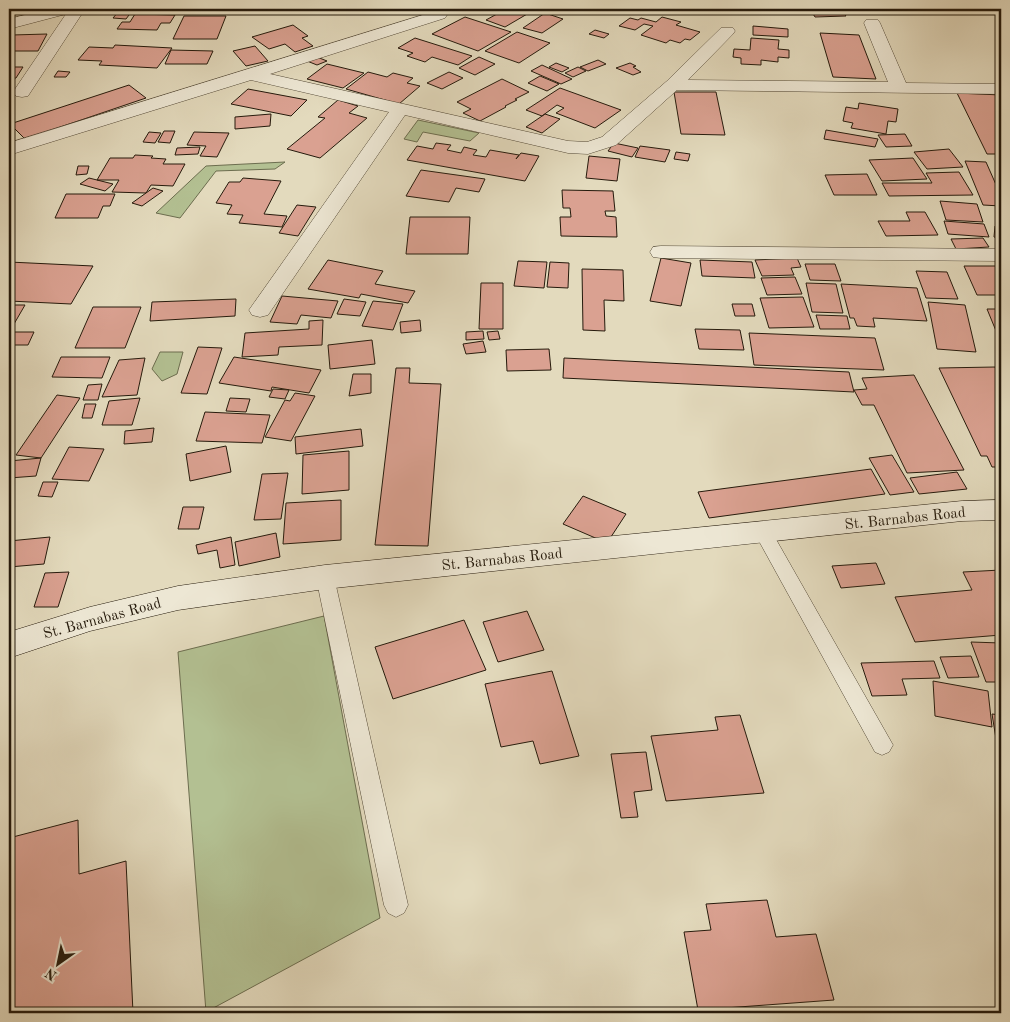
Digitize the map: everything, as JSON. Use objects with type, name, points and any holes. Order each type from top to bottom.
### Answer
[{"type":"street","points":[[9,24],[66,9]]},
{"type":"street","points":[[22,92],[77,9]]},
{"type":"street","points":[[9,149],[439,15]]},
{"type":"street","points":[[872,23],[899,87]]},
{"type":"street","points":[[248,74],[568,147],[588,148],[610,141],[641,111],[673,85],[727,31]]},
{"type":"street","points":[[673,85],[1001,88]]},
{"type":"street","points":[[260,310],[400,109]]},
{"type":"street","points":[[661,252],[1001,255]]},
{"type":"street","name":"St. Barnabas Road","points":[[9,645],[90,619],[178,598],[326,576],[962,511],[1001,510]]},
{"type":"lane","points":[[763,532],[882,745]]},
{"type":"lane","points":[[326,576],[396,904]]},
{"type":"green space","points":[[418,120],[479,133],[470,141],[423,132],[417,142],[404,139]]},
{"type":"green space","points":[[285,162],[275,169],[216,171],[180,218],[156,213],[206,166]]},
{"type":"green space","points":[[160,352],[183,352],[177,374],[162,381],[152,369]]},
{"type":"green space","points":[[324,616],[380,918],[206,1012],[178,652]]},
{"type":"building","points":[[174,9],[197,9],[194,13],[172,12]]},
{"type":"building","points":[[223,9],[248,9],[248,11],[222,12]]},
{"type":"building","points":[[506,9],[534,10],[505,27],[486,20]]},
{"type":"building","points":[[810,9],[841,9],[846,16],[815,17]]},
{"type":"building","points":[[119,11],[132,11],[126,19],[113,18]]},
{"type":"building","points":[[545,13],[563,19],[542,33],[523,28]]},
{"type":"building","points":[[135,14],[175,15],[170,23],[161,23],[157,30],[117,29],[122,22],[130,22]]},
{"type":"building","points":[[184,16],[226,16],[217,39],[173,39]]},
{"type":"building","points":[[465,17],[511,32],[478,51],[432,34]]},
{"type":"building","points":[[662,17],[681,22],[676,25],[700,32],[690,40],[685,39],[680,43],[670,40],[666,43],[641,35],[653,26],[644,24],[635,30],[619,26],[630,18],[638,20],[641,18],[656,22]]},
{"type":"building","points":[[293,25],[308,36],[302,38],[313,46],[295,52],[285,44],[269,49],[252,37]]},
{"type":"building","points":[[753,26],[788,29],[788,37],[753,35]]},
{"type":"building","points":[[595,30],[609,34],[604,38],[589,34]]},
{"type":"building","points":[[517,32],[550,43],[519,63],[485,51]]},
{"type":"building","points":[[820,33],[859,35],[876,79],[833,77]]},
{"type":"building","points":[[47,34],[38,51],[9,51],[9,40],[12,35]]},
{"type":"building","points":[[415,38],[472,56],[458,65],[432,57],[425,62],[407,56],[413,53],[398,48]]},
{"type":"building","points":[[751,38],[779,40],[778,49],[789,50],[789,58],[778,57],[778,62],[761,60],[761,65],[741,64],[741,58],[733,57],[734,49],[750,50]]},
{"type":"building","points":[[115,45],[172,48],[157,68],[99,65],[102,61],[78,60],[89,47],[113,48]]},
{"type":"building","points":[[255,46],[268,61],[246,66],[233,51]]},
{"type":"building","points":[[171,50],[213,51],[207,64],[165,64]]},
{"type":"building","points":[[317,57],[327,61],[317,65],[307,61]]},
{"type":"building","points":[[479,57],[495,64],[475,75],[459,68]]},
{"type":"building","points":[[598,60],[606,64],[588,71],[580,67]]},
{"type":"building","points":[[556,63],[569,68],[562,72],[549,67]]},
{"type":"building","points":[[630,63],[641,72],[633,75],[616,68]]},
{"type":"building","points":[[327,64],[364,73],[343,88],[307,79]]},
{"type":"building","points":[[542,65],[572,79],[561,84],[531,71]]},
{"type":"building","points":[[9,67],[23,67],[16,78],[9,81]]},
{"type":"building","points":[[578,67],[586,71],[573,77],[565,73]]},
{"type":"building","points":[[58,71],[70,72],[66,77],[54,77]]},
{"type":"building","points":[[368,72],[387,77],[393,73],[413,78],[407,83],[420,86],[399,104],[346,89]]},
{"type":"building","points":[[449,72],[463,78],[442,89],[427,83]]},
{"type":"building","points":[[540,76],[559,84],[547,91],[528,83]]},
{"type":"building","points":[[502,79],[529,92],[480,121],[463,113],[471,109],[457,102]]},
{"type":"building","points":[[129,85],[146,98],[25,139],[10,124]]},
{"type":"building","points":[[560,88],[621,110],[595,128],[556,113],[564,108],[557,105],[542,116],[526,110]]},
{"type":"building","points":[[248,89],[307,100],[291,116],[231,104]]},
{"type":"building","points":[[674,92],[716,92],[725,135],[681,134]]},
{"type":"building","points":[[957,93],[1001,95],[1001,154],[987,154]]},
{"type":"building","points":[[338,100],[358,106],[349,113],[367,118],[320,158],[287,149],[325,118],[318,117]]},
{"type":"building","points":[[859,103],[898,109],[896,122],[888,121],[886,134],[851,128],[853,123],[843,121],[846,107],[858,109]]},
{"type":"building","points":[[271,114],[270,126],[235,129],[235,117]]},
{"type":"building","points":[[545,114],[560,119],[542,133],[526,127]]},
{"type":"building","points":[[826,130],[878,139],[875,147],[824,139]]},
{"type":"building","points":[[164,131],[175,131],[170,143],[158,142]]},
{"type":"building","points":[[149,132],[161,133],[155,143],[143,142]]},
{"type":"building","points":[[194,132],[229,133],[217,157],[200,156],[206,146],[187,145]]},
{"type":"building","points":[[905,134],[912,146],[886,147],[878,135]]},
{"type":"building","points":[[436,143],[451,145],[447,150],[461,153],[464,147],[477,150],[473,155],[486,157],[490,150],[519,155],[516,159],[521,153],[539,156],[525,181],[407,160],[417,146],[433,149]]},
{"type":"building","points":[[614,143],[638,148],[632,157],[608,151]]},
{"type":"building","points":[[640,146],[670,150],[665,162],[635,157]]},
{"type":"building","points":[[200,147],[198,154],[175,155],[177,148]]},
{"type":"building","points":[[949,149],[963,167],[927,169],[914,152]]},
{"type":"building","points":[[676,152],[690,154],[688,161],[674,159]]},
{"type":"building","points":[[135,155],[166,159],[163,164],[185,164],[173,186],[151,185],[146,193],[112,192],[119,180],[97,180],[110,158],[133,158]]},
{"type":"building","points":[[589,156],[620,159],[617,181],[586,178]]},
{"type":"building","points":[[913,158],[927,179],[882,181],[869,160]]},
{"type":"building","points":[[965,161],[986,162],[1001,196],[1001,206],[983,205]]},
{"type":"building","points":[[78,166],[89,166],[87,174],[76,175]]},
{"type":"building","points":[[421,170],[485,179],[479,192],[456,188],[449,202],[406,196]]},
{"type":"building","points":[[959,172],[973,195],[889,196],[882,183],[932,183],[926,173]]},
{"type":"building","points":[[867,174],[877,195],[834,195],[825,175]]},
{"type":"building","points":[[89,178],[113,184],[105,191],[80,184]]},
{"type":"building","points":[[243,178],[281,181],[264,214],[287,216],[282,227],[239,223],[243,215],[227,214],[232,205],[216,203],[229,182],[240,182]]},
{"type":"building","points":[[153,188],[163,191],[142,206],[132,203]]},
{"type":"building","points":[[562,190],[613,191],[615,211],[605,211],[606,216],[616,217],[617,237],[561,236],[560,217],[571,217],[570,208],[563,208]]},
{"type":"building","points":[[66,194],[115,194],[110,206],[103,206],[98,218],[55,218]]},
{"type":"building","points":[[940,201],[977,204],[983,222],[946,220]]},
{"type":"building","points":[[297,205],[316,207],[298,236],[279,233]]},
{"type":"building","points":[[906,212],[925,212],[938,235],[886,236],[878,221],[910,221]]},
{"type":"building","points":[[410,217],[470,217],[468,254],[406,254]]},
{"type":"building","points":[[944,221],[984,224],[989,237],[948,234]]},
{"type":"building","points":[[995,226],[1001,227],[1001,239],[994,237]]},
{"type":"building","points":[[983,238],[989,247],[956,249],[951,239]]},
{"type":"building","points":[[661,258],[691,263],[681,306],[650,301]]},
{"type":"building","points":[[797,258],[801,267],[791,268],[794,275],[762,276],[755,260]]},
{"type":"building","points":[[328,260],[383,271],[375,284],[415,291],[408,303],[361,294],[359,298],[308,289]]},
{"type":"building","points":[[700,260],[752,262],[755,278],[702,276]]},
{"type":"building","points":[[518,261],[547,262],[544,288],[514,286]]},
{"type":"building","points":[[9,262],[93,266],[71,304],[9,301]]},
{"type":"building","points":[[550,262],[569,263],[568,288],[547,287]]},
{"type":"building","points":[[805,264],[835,264],[841,281],[810,280]]},
{"type":"building","points":[[964,266],[1001,266],[1001,295],[977,295]]},
{"type":"building","points":[[582,269],[623,270],[624,301],[604,300],[605,331],[583,330]]},
{"type":"building","points":[[916,271],[947,272],[958,299],[926,298]]},
{"type":"building","points":[[795,277],[802,294],[767,295],[761,278]]},
{"type":"building","points":[[481,283],[503,283],[503,329],[479,329]]},
{"type":"building","points":[[806,283],[836,284],[843,313],[812,312]]},
{"type":"building","points":[[841,284],[917,288],[927,321],[873,318],[875,327],[857,326],[854,318],[850,318]]},
{"type":"building","points":[[282,296],[338,301],[331,318],[301,315],[297,324],[270,322]]},
{"type":"building","points":[[803,297],[814,327],[769,328],[760,298]]},
{"type":"building","points":[[236,299],[235,316],[150,321],[152,302]]},
{"type":"building","points":[[344,299],[366,302],[360,316],[337,314]]},
{"type":"building","points":[[373,301],[403,304],[393,330],[362,326]]},
{"type":"building","points":[[928,302],[965,305],[976,352],[937,349]]},
{"type":"building","points":[[732,304],[752,304],[755,316],[735,316]]},
{"type":"building","points":[[9,305],[25,305],[14,324],[9,324]]},
{"type":"building","points":[[93,307],[141,307],[125,348],[75,348]]},
{"type":"building","points":[[987,309],[1001,309],[1001,343]]},
{"type":"building","points":[[816,315],[847,316],[850,329],[820,329]]},
{"type":"building","points":[[323,320],[322,345],[279,347],[278,355],[242,357],[245,333],[309,329],[309,321]]},
{"type":"building","points":[[420,320],[421,331],[401,333],[400,322]]},
{"type":"building","points":[[695,329],[740,330],[744,350],[699,349]]},
{"type":"building","points":[[483,331],[484,339],[466,340],[466,332]]},
{"type":"building","points":[[498,331],[500,339],[489,340],[487,332]]},
{"type":"building","points":[[9,332],[34,332],[28,345],[9,345]]},
{"type":"building","points":[[749,333],[875,338],[884,370],[754,365]]},
{"type":"building","points":[[372,340],[375,364],[330,369],[328,345]]},
{"type":"building","points":[[483,341],[486,352],[466,354],[463,344]]},
{"type":"building","points":[[198,347],[222,348],[207,394],[181,393]]},
{"type":"building","points":[[549,349],[551,370],[507,371],[506,350]]},
{"type":"building","points":[[61,357],[110,357],[102,378],[52,377]]},
{"type":"building","points":[[234,357],[321,370],[309,393],[272,387],[271,391],[219,383]]},
{"type":"building","points":[[145,358],[137,395],[102,397],[119,360]]},
{"type":"building","points":[[564,358],[849,372],[854,392],[563,378]]},
{"type":"building","points":[[995,367],[1001,379],[1001,467],[992,467],[987,456],[981,456],[939,368]]},
{"type":"building","points":[[396,368],[410,368],[409,383],[441,384],[428,546],[375,545]]},
{"type":"building","points":[[353,374],[371,374],[371,393],[349,396]]},
{"type":"building","points":[[914,375],[964,470],[907,473],[874,405],[862,405],[854,390],[867,389],[862,378]]},
{"type":"building","points":[[102,384],[98,400],[83,400],[88,385]]},
{"type":"building","points":[[273,389],[289,390],[285,399],[269,397]]},
{"type":"building","points":[[295,393],[315,396],[291,441],[265,437],[285,400],[290,401]]},
{"type":"building","points":[[57,395],[80,398],[41,458],[16,455]]},
{"type":"building","points":[[140,398],[132,425],[102,425],[109,401]]},
{"type":"building","points":[[230,398],[250,399],[246,412],[226,411]]},
{"type":"building","points":[[85,404],[96,404],[92,418],[82,418]]},
{"type":"building","points":[[205,412],[270,415],[262,443],[196,441]]},
{"type":"building","points":[[154,428],[152,442],[124,444],[125,431]]},
{"type":"building","points":[[361,429],[363,446],[296,454],[295,437]]},
{"type":"building","points":[[226,446],[231,472],[190,481],[186,454]]},
{"type":"building","points":[[69,447],[104,449],[89,481],[52,479]]},
{"type":"building","points":[[349,451],[349,490],[302,494],[303,455]]},
{"type":"building","points":[[892,455],[914,492],[890,495],[869,458]]},
{"type":"building","points":[[41,458],[36,476],[9,478],[9,461]]},
{"type":"building","points":[[871,469],[885,494],[709,518],[698,492]]},
{"type":"building","points":[[957,472],[967,489],[919,494],[910,478]]},
{"type":"building","points":[[288,473],[281,519],[254,520],[262,474]]},
{"type":"building","points":[[43,482],[58,482],[52,497],[38,496]]},
{"type":"building","points":[[583,496],[626,514],[607,543],[563,524]]},
{"type":"building","points":[[341,500],[341,540],[283,544],[286,503]]},
{"type":"building","points":[[183,507],[204,507],[199,529],[178,529]]},
{"type":"building","points":[[276,533],[280,557],[239,566],[235,542]]},
{"type":"building","points":[[50,537],[44,564],[9,567],[9,541]]},
{"type":"building","points":[[231,537],[235,565],[220,568],[217,550],[198,554],[196,545]]},
{"type":"building","points":[[876,563],[885,584],[841,588],[832,566]]},
{"type":"building","points":[[1001,570],[1001,635],[915,642],[895,597],[972,590],[963,572]]},
{"type":"building","points":[[69,572],[58,607],[34,607],[45,573]]},
{"type":"building","points":[[527,611],[544,650],[498,662],[483,622]]},
{"type":"building","points":[[464,620],[486,670],[393,699],[375,647]]},
{"type":"building","points":[[971,642],[1001,643],[1001,682],[986,682]]},
{"type":"building","points":[[971,656],[979,677],[948,678],[940,657]]},
{"type":"building","points":[[934,661],[940,678],[902,679],[907,695],[872,696],[861,663]]},
{"type":"building","points":[[552,671],[579,756],[540,764],[533,741],[501,747],[485,684]]},
{"type":"building","points":[[933,681],[988,691],[992,727],[935,716]]},
{"type":"building","points":[[992,714],[1001,715],[1001,745],[997,745]]},
{"type":"building","points":[[740,715],[764,793],[666,801],[651,736],[718,730],[715,717]]},
{"type":"building","points":[[646,752],[652,790],[634,792],[638,817],[621,818],[611,754]]},
{"type":"building","points":[[78,820],[79,874],[126,861],[133,1013],[9,1013],[9,838]]},
{"type":"building","points":[[767,900],[776,937],[816,934],[834,1000],[698,1010],[684,932],[711,930],[706,904]]}]
